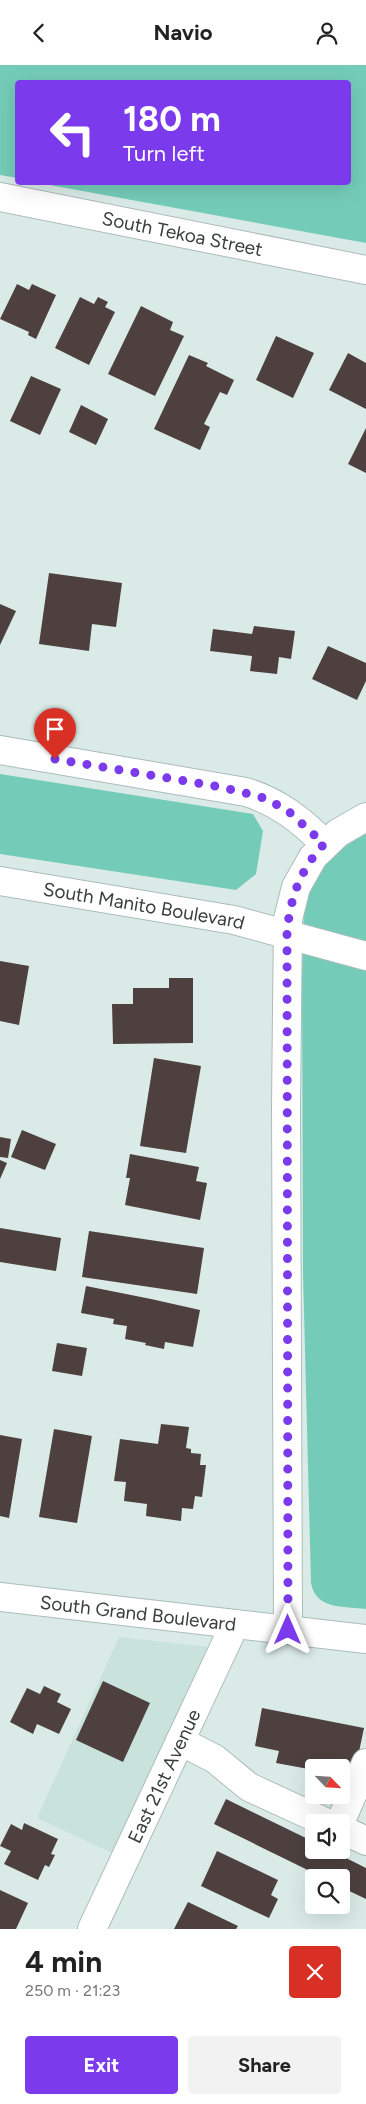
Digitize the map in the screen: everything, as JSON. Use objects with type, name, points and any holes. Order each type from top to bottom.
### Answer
[{"type":"street","name":"South Tekoa Street","points":[[0,197],[366,270]]},
{"type":"street","points":[[0,750],[246,792],[286,809],[324,844]]},
{"type":"street","points":[[288,1630],[287,933],[291,903],[296,887],[313,857],[324,844],[338,833],[366,817]]},
{"type":"street","name":"South Manito Boulevard","points":[[0,881],[234,919],[366,956]]},
{"type":"street","name":"South Grand Boulevard","points":[[0,1597],[366,1639]]},
{"type":"street","name":"East 21st Avenue","points":[[92,1929],[235,1624]]},
{"type":"street","points":[[180,1741],[214,1759],[249,1787],[308,1814]]},
{"type":"street","points":[[344,1814],[366,1763]]},
{"type":"street","points":[[350,1833],[366,1841]]},
{"type":"shaded area","points":[[119,1637],[208,1647],[112,1853],[37,1818]]},
{"type":"green space","points":[[0,65],[366,65],[366,243],[50,185],[351,185],[351,80],[15,80],[15,178],[0,175]]},
{"type":"green space","points":[[0,774],[253,814],[263,831],[256,874],[236,890],[0,854]]},
{"type":"green space","points":[[366,832],[366,1609],[340,1607],[325,1602],[318,1598],[311,1583],[303,1273],[302,980],[304,906],[307,891],[320,868],[343,846]]},
{"type":"building","points":[[17,284],[29,290],[32,284],[56,295],[36,339],[28,335],[29,332],[0,319]]},
{"type":"building","points":[[80,297],[94,304],[98,297],[108,302],[105,307],[115,312],[89,365],[55,348]]},
{"type":"building","points":[[141,306],[173,322],[170,330],[184,336],[155,396],[108,374]]},
{"type":"building","points":[[276,336],[314,353],[293,398],[256,380]]},
{"type":"building","points":[[348,353],[366,363],[366,409],[329,390]]},
{"type":"building","points":[[189,355],[208,363],[206,366],[234,380],[227,395],[220,392],[204,424],[210,427],[200,450],[154,429]]},
{"type":"building","points":[[31,376],[61,389],[40,435],[10,421]]},
{"type":"building","points":[[81,405],[108,419],[96,445],[69,432]]},
{"type":"building","points":[[366,428],[366,473],[348,464]]},
{"type":"building","points":[[49,573],[122,583],[116,627],[92,624],[89,651],[39,644]]},
{"type":"building","points":[[0,604],[16,611],[0,645]]},
{"type":"building","points":[[254,626],[295,631],[291,659],[279,657],[277,674],[250,671],[252,656],[210,651],[213,629],[252,634]]},
{"type":"building","points":[[328,646],[366,663],[366,681],[357,700],[312,679]]},
{"type":"building","points":[[0,961],[29,966],[19,1025],[0,1021]]},
{"type":"building","points":[[169,978],[193,978],[193,1043],[113,1044],[112,1004],[133,1004],[133,988],[169,988]]},
{"type":"building","points":[[154,1058],[201,1066],[186,1153],[140,1146]]},
{"type":"building","points":[[22,1130],[56,1144],[45,1170],[11,1157]]},
{"type":"building","points":[[0,1137],[11,1139],[8,1158],[0,1157]]},
{"type":"building","points":[[130,1154],[199,1167],[196,1181],[207,1183],[200,1220],[125,1205],[130,1178],[126,1178]]},
{"type":"building","points":[[0,1160],[7,1163],[0,1179]]},
{"type":"building","points":[[0,1228],[61,1238],[56,1271],[0,1262]]},
{"type":"building","points":[[89,1231],[204,1248],[197,1294],[82,1277]]},
{"type":"building","points":[[86,1286],[200,1310],[193,1347],[165,1342],[164,1349],[125,1339],[127,1326],[113,1324],[114,1319],[81,1313]]},
{"type":"building","points":[[57,1343],[87,1348],[82,1376],[52,1371]]},
{"type":"building","points":[[161,1424],[189,1427],[186,1448],[191,1449],[191,1453],[201,1454],[200,1465],[206,1465],[202,1497],[195,1496],[193,1509],[182,1508],[181,1521],[146,1516],[147,1504],[124,1501],[126,1482],[114,1481],[120,1439],[158,1444]]},
{"type":"building","points":[[54,1429],[92,1436],[77,1523],[39,1517]]},
{"type":"building","points":[[0,1435],[22,1439],[9,1518],[0,1516]]},
{"type":"building","points":[[103,1681],[150,1703],[123,1762],[76,1740]]},
{"type":"building","points":[[44,1686],[61,1694],[57,1702],[71,1709],[59,1734],[37,1724],[33,1734],[10,1722],[27,1688],[40,1694]]},
{"type":"building","points":[[262,1708],[364,1728],[356,1766],[350,1765],[350,1759],[305,1759],[305,1768],[276,1763],[279,1751],[255,1746]]},
{"type":"building","points":[[226,1799],[305,1838],[305,1859],[348,1859],[366,1868],[366,1899],[350,1891],[350,1869],[306,1869],[214,1824]]},
{"type":"building","points":[[24,1823],[58,1839],[51,1854],[55,1855],[49,1867],[45,1865],[38,1880],[4,1864],[11,1851],[0,1846],[11,1824],[22,1830]]},
{"type":"building","points":[[217,1851],[278,1880],[271,1895],[278,1899],[269,1918],[201,1886]]},
{"type":"building","points":[[0,1890],[28,1903],[16,1929],[0,1929]]},
{"type":"building","points":[[188,1902],[238,1926],[236,1929],[174,1929]]},
{"type":"route","points":[[55,759],[246,792],[286,809],[324,844],[313,857],[296,887],[291,903],[287,933],[288,1630]]}]
